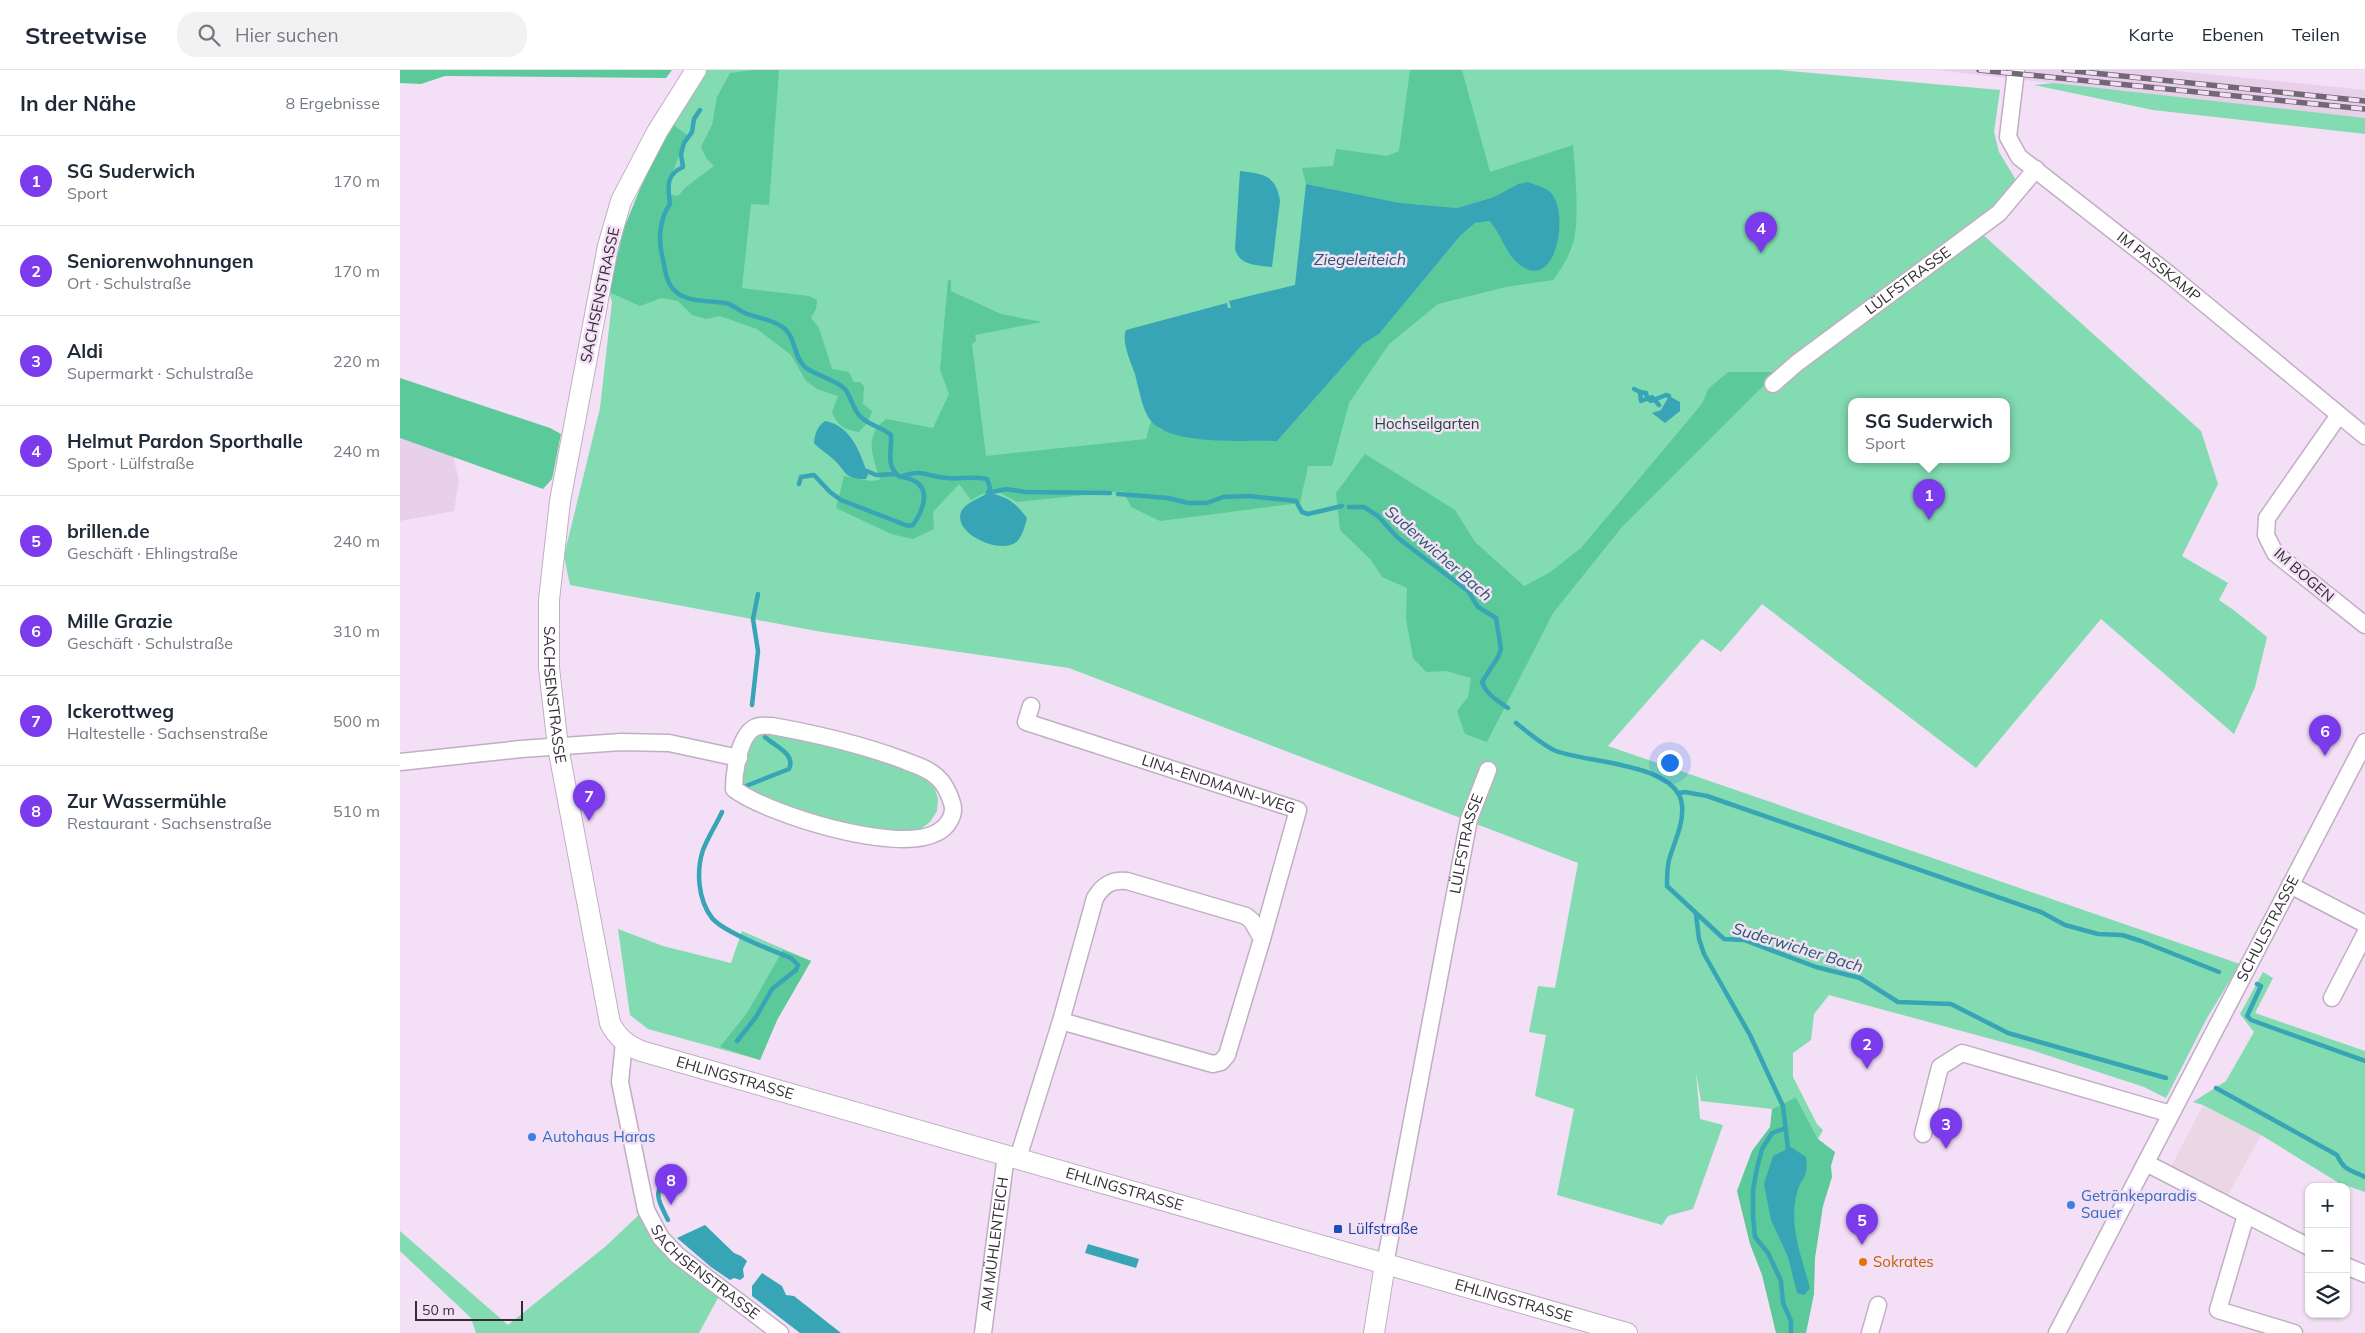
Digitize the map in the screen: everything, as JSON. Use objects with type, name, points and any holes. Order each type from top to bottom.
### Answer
[{"type":"street","name":"SACHSENSTRASSE","points":[[696,70],[657,132],[626,192],[608,246],[560,501],[549,600],[549,668],[558,747],[610,1023],[616,1034],[624,1042],[620,1082],[646,1210],[666,1244],[677,1255],[780,1333]]},
{"type":"street","name":"IM PASSKAMP","points":[[2016,70],[2008,137],[2019,157],[2170,275],[2365,436]]},
{"type":"street","name":"LÜLFSTRASSE","points":[[1773,384],[1797,363],[2000,213],[2036,169]]},
{"type":"street","name":"IM BOGEN","points":[[2339,415],[2267,518],[2266,535],[2275,554],[2365,625]]},
{"type":"street","name":"LINA-ENDMANN-WEG","points":[[1031,706],[1026,722],[1298,810],[1262,938]]},
{"type":"street","points":[[772,726],[823,735],[869,747],[927,770],[945,786],[953,805],[953,813],[950,822],[937,833],[922,838],[894,840],[815,824],[747,798],[734,789],[734,773],[738,758],[746,736],[756,727],[772,726]]},
{"type":"street","points":[[400,762],[521,748],[622,742],[669,743],[738,758]]},
{"type":"street","name":"SCHULSTRASSE","points":[[2057,1333],[2365,742]]},
{"type":"street","name":"LÜLFSTRASSE","points":[[1374,1333],[1385,1264],[1469,819],[1488,770]]},
{"type":"street","name":"AM MÜHLENTEICH","points":[[983,1333],[1012,1157],[1061,1021],[1095,898],[1106,884],[1118,880],[1246,916],[1252,920],[1262,938]]},
{"type":"street","points":[[2290,885],[2365,924]]},
{"type":"street","points":[[2332,998],[2365,934]]},
{"type":"street","points":[[1061,1021],[1213,1064],[1220,1062],[1226,1055],[1262,938]]},
{"type":"street","name":"EHLINGSTRASSE","points":[[624,1042],[648,1053],[1627,1333]]},
{"type":"street","points":[[1923,1134],[1940,1067],[1962,1053],[2171,1114]]},
{"type":"street","points":[[2146,1162],[2305,1245]]},
{"type":"street","points":[[2246,1215],[2218,1310],[2294,1333]]},
{"type":"street","points":[[2350,1268],[2365,1274]]},
{"type":"street","points":[[1870,1333],[1878,1305]]},
{"type":"shaded area","points":[[1936,70],[2167,70],[2365,90],[2365,118]]},
{"type":"shaded area","points":[[400,438],[453,456],[459,480],[454,511],[400,521]]},
{"type":"shaded area","points":[[2203,1105],[2261,1135],[2227,1197],[2171,1167]]},
{"type":"green space","points":[[400,70],[672,70],[666,78],[445,76],[421,84],[400,83]]},
{"type":"green space","name":"Hochseilgarten","points":[[706,70],[1779,70],[2000,90],[1994,132],[1999,152],[2019,185],[1981,233],[2201,431],[2218,484],[2182,556],[2228,583],[2219,600],[2267,637],[2255,687],[2234,734],[2101,619],[1976,768],[1762,604],[1721,652],[1702,639],[1608,746],[2240,964],[2207,1018],[2166,1098],[2144,1087],[2028,1049],[1829,995],[1814,1014],[1811,1040],[1793,1053],[1793,1077],[1817,1124],[1823,1130],[1818,1139],[1796,1097],[1772,1109],[1701,1101],[1696,1073],[1700,1119],[1723,1125],[1693,1209],[1668,1216],[1662,1225],[1557,1195],[1574,1109],[1535,1096],[1546,1035],[1529,1032],[1538,986],[1555,988],[1578,863],[1069,668],[822,632],[570,585],[564,556],[600,408],[612,302],[609,292],[624,232],[634,204],[659,149]]},
{"type":"green space","points":[[753,70],[779,70],[769,205],[751,204],[742,288],[809,296],[817,300],[816,309],[811,318],[819,328],[832,369],[849,372],[854,382],[860,382],[864,386],[863,404],[872,411],[868,422],[859,432],[849,430],[839,424],[832,412],[838,396],[817,389],[806,381],[791,355],[757,329],[720,316],[706,319],[692,315],[678,301],[661,298],[640,306],[609,292],[624,228],[640,189],[672,124],[687,135],[666,189],[668,194],[678,196],[686,187],[714,166],[707,159],[701,147],[712,125],[717,97],[730,73]]},
{"type":"green space","points":[[1410,70],[1462,70],[1490,172],[1573,145],[1577,208],[1573,243],[1567,258],[1553,280],[1506,287],[1438,304],[1389,344],[1349,403],[1332,466],[1308,466],[1300,503],[1160,521],[1131,507],[1123,491],[1017,502],[999,492],[982,494],[971,500],[959,484],[933,512],[934,529],[913,539],[891,534],[836,508],[844,476],[871,481],[880,480],[873,455],[872,440],[874,433],[886,419],[933,428],[949,394],[940,370],[948,280],[951,280],[951,291],[1001,314],[1042,322],[975,335],[976,341],[972,344],[986,456],[1146,439],[1151,421],[1161,430],[1277,441],[1363,344],[1379,334],[1460,236],[1475,223],[1488,221],[1498,230],[1507,248],[1543,268],[1550,260],[1554,251],[1557,233],[1552,194],[1543,187],[1528,182],[1518,184],[1494,197],[1457,208],[1400,203],[1306,184],[1302,168],[1333,166],[1336,149],[1387,156],[1399,151]]},
{"type":"green space","points":[[2054,83],[2365,118],[2365,134],[2153,110],[2034,85]]},
{"type":"green space","points":[[1728,372],[1777,372],[1622,527],[1553,613],[1487,742],[1465,734],[1457,711],[1468,697],[1471,678],[1446,671],[1426,672],[1413,658],[1406,619],[1407,588],[1382,577],[1371,560],[1340,530],[1336,493],[1365,454],[1455,510],[1475,542],[1524,586],[1549,573],[1581,548],[1703,402],[1708,389]]},
{"type":"green space","points":[[400,378],[550,428],[561,434],[552,479],[543,489],[400,438]]},
{"type":"green space","points":[[756,732],[835,743],[921,774],[935,789],[938,799],[937,811],[930,822],[918,831],[877,831],[790,811],[742,787],[743,768]]},
{"type":"green space","points":[[618,929],[663,946],[731,963],[742,931],[811,961],[777,1020],[760,1060],[648,1029],[630,1015]]},
{"type":"green space","points":[[783,950],[811,961],[777,1020],[760,1060],[720,1047],[747,1013]]},
{"type":"green space","points":[[2263,972],[2273,978],[2255,1013],[2365,1051],[2365,1192],[2350,1187],[2350,1183],[2339,1183],[2261,1135],[2203,1105],[2193,1102],[2226,1081],[2254,1032],[2240,1014]]},
{"type":"green space","points":[[1796,1097],[1818,1139],[1835,1152],[1831,1166],[1832,1177],[1823,1206],[1815,1258],[1814,1294],[1806,1333],[1776,1333],[1762,1275],[1750,1244],[1737,1191],[1752,1151],[1770,1127],[1772,1109]]},
{"type":"green space","points":[[643,1211],[719,1296],[699,1333],[476,1333],[471,1318],[400,1251],[400,1231],[508,1325],[606,1246]]},
{"type":"water","points":[[1240,171],[1267,177],[1275,185],[1278,192],[1280,201],[1272,267],[1249,264],[1237,255],[1235,249]]},
{"type":"water","name":"Ziegeleiteich","points":[[1528,182],[1541,186],[1550,192],[1557,204],[1559,233],[1556,248],[1550,260],[1543,268],[1532,271],[1520,265],[1511,255],[1489,221],[1475,223],[1460,236],[1379,334],[1363,344],[1277,441],[1229,441],[1191,438],[1175,435],[1161,429],[1151,421],[1143,405],[1129,358],[1125,340],[1126,330],[1227,303],[1228,308],[1231,308],[1229,301],[1295,285],[1306,184],[1400,203],[1457,208],[1494,197],[1518,184]]},
{"type":"water","points":[[1669,396],[1680,402],[1680,411],[1665,423],[1652,413],[1661,410]]},
{"type":"water","points":[[825,421],[842,428],[854,442],[868,475],[866,479],[849,476],[814,443],[817,431]]},
{"type":"water","points":[[988,493],[1001,496],[1010,501],[1027,518],[1021,535],[1015,543],[1008,546],[998,546],[988,543],[969,533],[963,526],[960,518],[964,507]]},
{"type":"water","points":[[1791,1147],[1806,1157],[1807,1164],[1806,1174],[1797,1193],[1794,1217],[1797,1241],[1810,1288],[1804,1295],[1797,1293],[1788,1257],[1771,1220],[1764,1184],[1773,1156]]},
{"type":"water","points":[[705,1225],[734,1253],[747,1261],[743,1269],[744,1277],[740,1280],[734,1278],[730,1280],[711,1267],[677,1238]]},
{"type":"water","points":[[1088,1244],[1139,1259],[1136,1268],[1085,1253]]},
{"type":"water","points":[[762,1273],[782,1286],[786,1295],[794,1296],[841,1333],[800,1333],[752,1296],[752,1286]]},
{"type":"waterway","points":[[700,110],[694,119],[692,132],[684,143],[681,154],[683,167],[677,170],[670,178],[668,187],[670,204],[664,215],[661,228],[661,249],[666,273],[674,290],[691,299],[728,304],[745,313],[770,321],[784,328],[791,337],[801,363],[814,373],[831,380],[845,389],[859,415],[865,421],[891,435],[890,458],[892,468],[900,477],[920,473],[947,478],[987,479],[990,488],[988,493],[1006,489],[1025,492],[1110,493]]},
{"type":"waterway","points":[[1634,389],[1640,392],[1641,401],[1652,397],[1659,405]]},
{"type":"waterway","points":[[1640,392],[1646,393],[1647,398],[1651,401],[1666,395],[1669,396]]},
{"type":"waterway","points":[[867,471],[876,475],[896,474]]},
{"type":"waterway","points":[[799,484],[801,477],[814,475],[830,492],[841,500],[908,526],[913,525],[918,518],[924,496],[923,489],[919,484],[902,477]]},
{"type":"waterway","name":"Suderwicher Bach","points":[[1118,494],[1168,498],[1188,503],[1207,503],[1223,497],[1248,496],[1296,501],[1302,512],[1308,514],[1342,506]]},
{"type":"waterway","name":"Suderwicher Bach","points":[[1349,507],[1364,507],[1378,516],[1398,538],[1468,591],[1478,607],[1496,618],[1501,649],[1482,682],[1489,694],[1508,708]]},
{"type":"waterway","points":[[752,705],[758,651],[753,619],[758,594]]},
{"type":"waterway","name":"Suderwicher Bach","points":[[1516,723],[1540,742],[1556,751],[1649,773],[1665,781],[1677,791],[1682,805],[1682,819],[1669,860],[1667,886],[1724,939],[1744,940],[1816,967],[1860,978],[1898,1002],[1951,1004],[2008,1033],[2166,1078]]},
{"type":"waterway","points":[[746,786],[789,769],[790,759],[779,747],[765,737]]},
{"type":"waterway","name":"Suderwicher Bach","points":[[1679,793],[1685,792],[1707,796],[2041,912],[2065,925],[2098,934],[2122,935],[2219,972]]},
{"type":"waterway","points":[[722,812],[707,840],[699,867],[701,894],[707,911],[712,918],[726,929],[749,941],[791,958],[798,965],[796,970],[772,989],[756,1017],[737,1041]]},
{"type":"waterway","points":[[1696,914],[1699,939],[1704,954],[1750,1035],[1783,1106],[1788,1149]]},
{"type":"waterway","name":"Suderwicher Bach","points":[[2257,984],[2261,986],[2247,1016],[2251,1020],[2365,1061]]},
{"type":"waterway","name":"Suderwicher Bach","points":[[2216,1088],[2337,1155],[2345,1167],[2365,1177]]},
{"type":"waterway","points":[[1786,1128],[1772,1133],[1762,1149],[1753,1190],[1753,1216],[1755,1237],[1768,1253],[1781,1281],[1783,1303],[1791,1321],[1791,1333]]},
{"type":"waterway","points":[[668,1220],[660,1203],[658,1192],[676,1167]]},
{"type":"railway","points":[[1979,70],[2365,109]]},
{"type":"railway","points":[[2064,70],[2365,101]]},
{"type":"place","name":"Helmut Pardon Sporthalle","points":[[1761,253]]},
{"type":"place","name":"SG Suderwich","points":[[1929,520]]},
{"type":"place","name":"Mille Grazie","points":[[2325,756]]},
{"type":"place","name":"Ickerottweg","points":[[589,821]]},
{"type":"place","name":"Seniorenwohnungen","points":[[1867,1069]]},
{"type":"place","name":"Autohaus Haras","points":[[532,1137]]},
{"type":"place","name":"Aldi","points":[[1946,1149]]},
{"type":"place","name":"Zur Wassermühle","points":[[671,1205]]},
{"type":"place","name":"Getränkeparadis Sauer","points":[[2071,1205]]},
{"type":"place","name":"Lülfstraße","points":[[1338,1229]]},
{"type":"place","name":"brillen.de","points":[[1862,1245]]},
{"type":"place","name":"Sokrates","points":[[1863,1262]]}]
